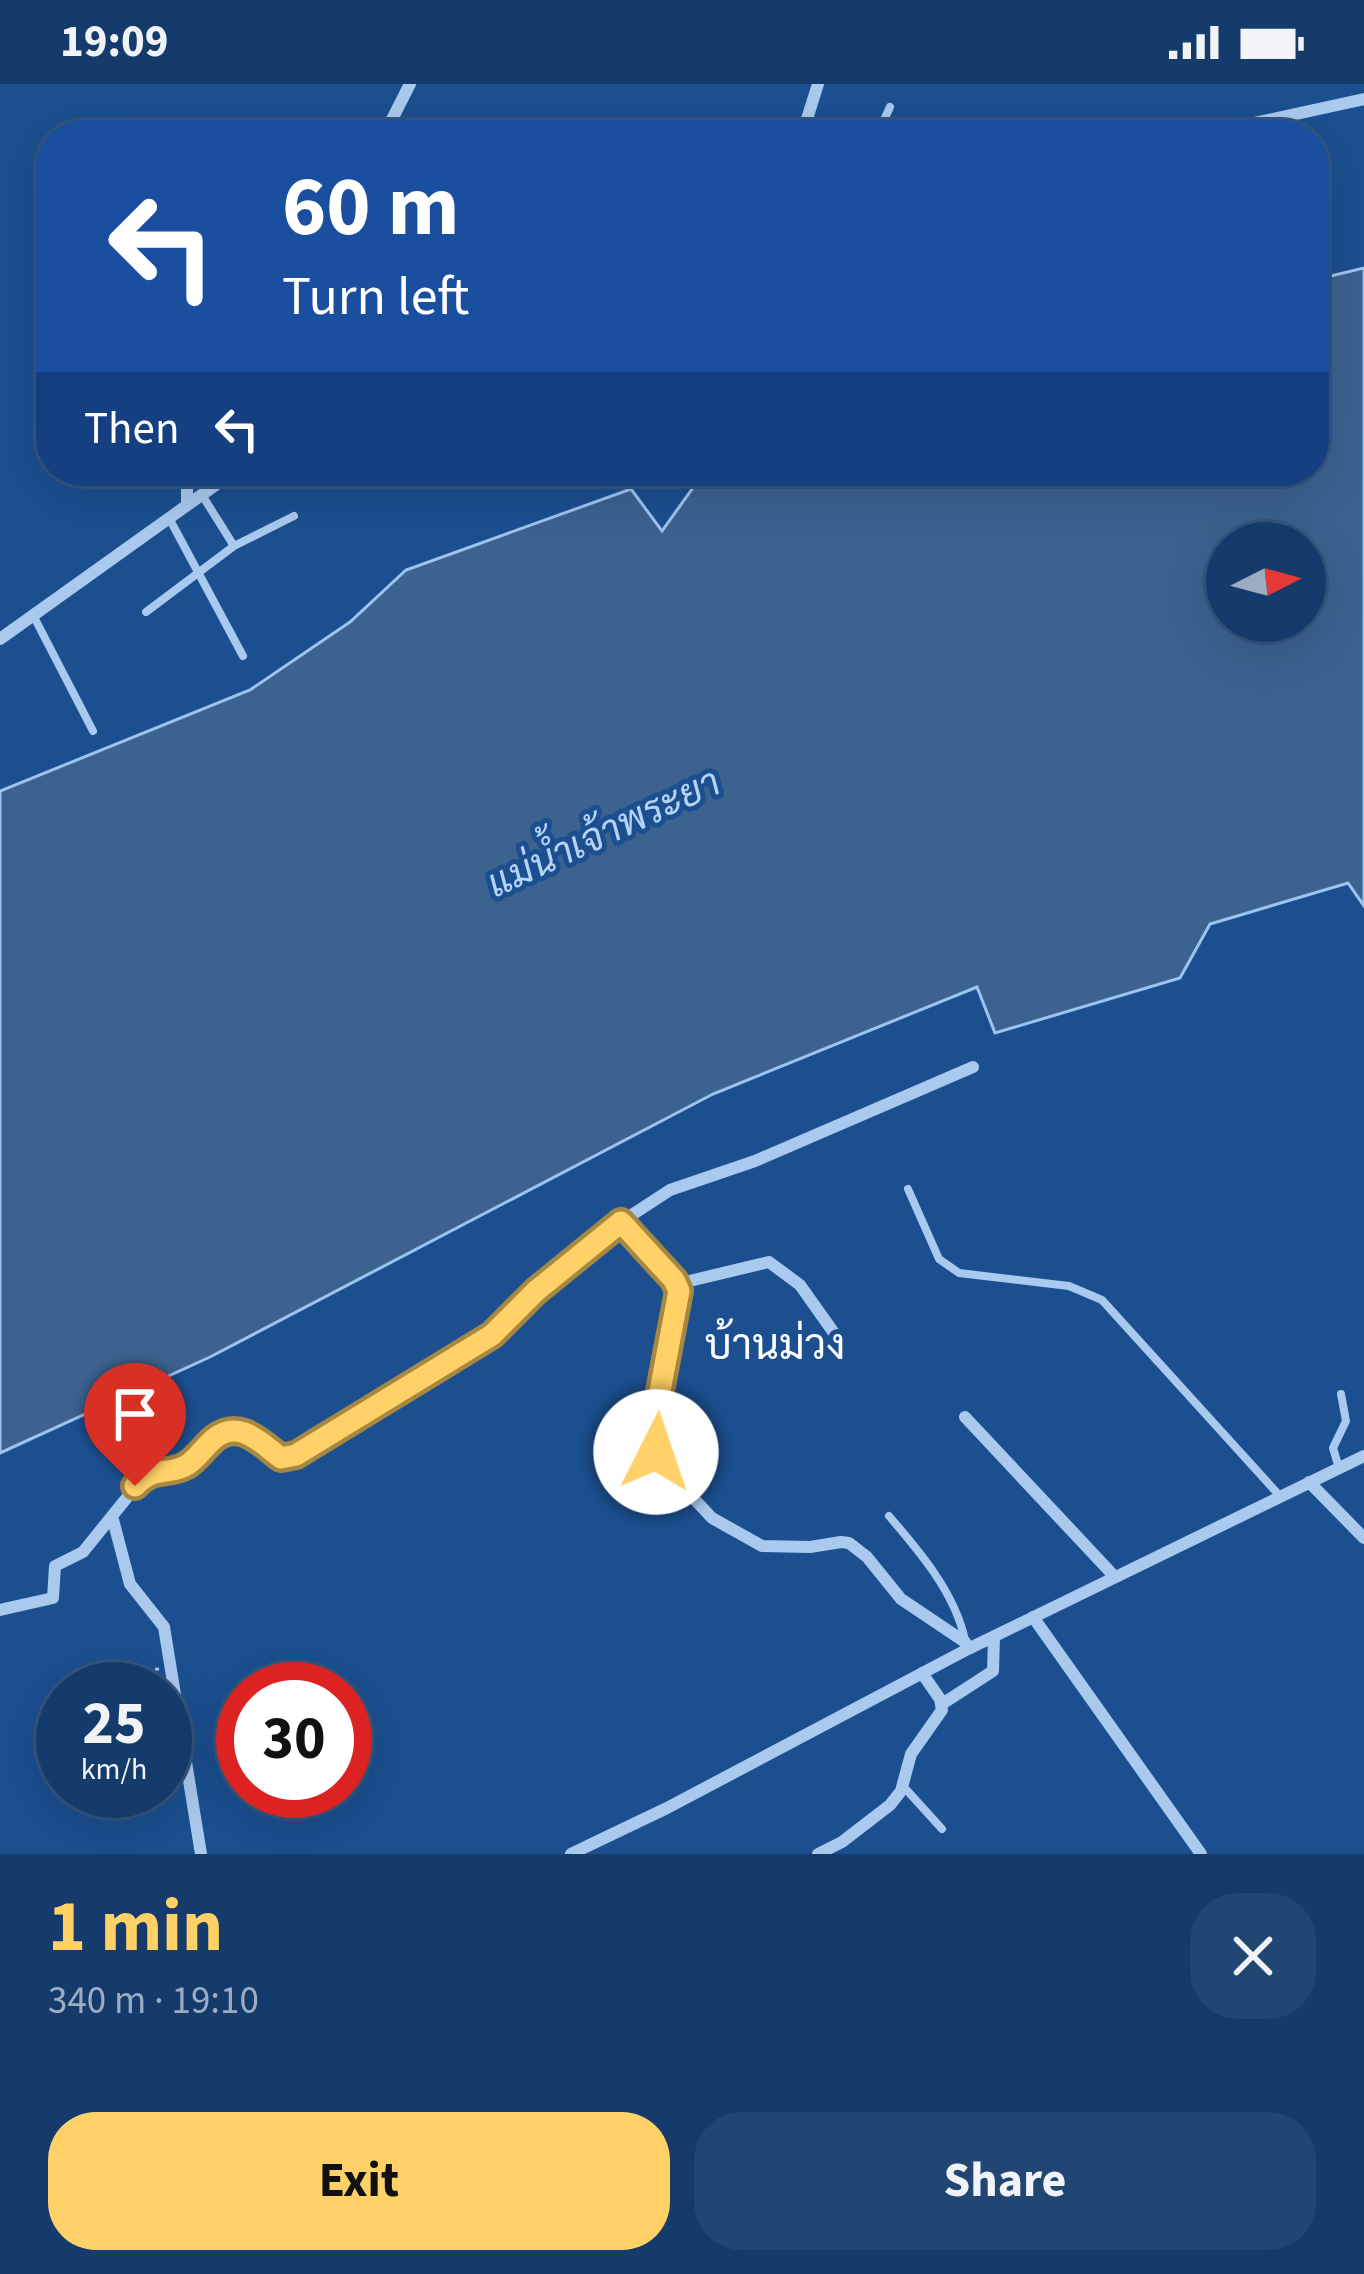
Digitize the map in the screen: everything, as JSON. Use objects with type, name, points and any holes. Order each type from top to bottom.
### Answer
[{"type":"street","points":[[392,120],[410,84]]},
{"type":"street","points":[[807,120],[818,84]]},
{"type":"street","points":[[1275,120],[1364,100]]},
{"type":"street","points":[[187,503],[188,486]]},
{"type":"street","points":[[0,639],[214,486]]},
{"type":"street","points":[[0,1610],[53,1598],[55,1566],[83,1552],[146,1474],[188,1464],[217,1436],[232,1430],[244,1430],[281,1458],[296,1455],[492,1335],[536,1291],[621,1222],[670,1190],[755,1161],[973,1067]]},
{"type":"street","points":[[621,1222],[677,1284],[654,1424],[656,1452],[668,1471],[712,1518],[761,1546],[845,1542],[859,1550],[902,1599],[967,1645]]},
{"type":"street","points":[[677,1284],[769,1262],[800,1285],[834,1333]]},
{"type":"street","points":[[964,1417],[1115,1577]]},
{"type":"street","points":[[572,1854],[667,1808],[967,1645],[1364,1456]]},
{"type":"street","points":[[1309,1482],[1364,1538]]},
{"type":"street","points":[[112,1516],[130,1584],[160,1618],[169,1662]]},
{"type":"street","points":[[1034,1617],[1201,1854]]},
{"type":"street","points":[[818,1854],[842,1842],[890,1804],[902,1785],[911,1754],[947,1702],[993,1671],[994,1636]]},
{"type":"street","points":[[922,1673],[947,1702]]},
{"type":"street","points":[[192,1800],[201,1854]]},
{"type":"lane","points":[[884,120],[890,106]]},
{"type":"lane","points":[[202,495],[233,546]]},
{"type":"lane","points":[[168,516],[243,656]]},
{"type":"lane","points":[[146,612],[233,546],[294,516]]},
{"type":"lane","points":[[32,614],[93,731]]},
{"type":"lane","points":[[908,1189],[939,1259],[959,1273],[1069,1286],[1102,1300],[1280,1497]]},
{"type":"lane","points":[[1339,1468],[1333,1448],[1346,1421],[1341,1394]]},
{"type":"lane","points":[[889,1516],[933,1570],[967,1645]]},
{"type":"lane","points":[[902,1785],[942,1829]]},
{"type":"water","name":"แม่น้ำเจ้าพระยา","points":[[1364,268],[1364,906],[1348,883],[1210,924],[1180,978],[995,1033],[977,987],[713,1094],[210,1357],[0,1453],[0,791],[250,690],[350,622],[406,570],[631,489],[662,531],[694,486],[1329,486],[1329,276]]},
{"type":"district","name":"บ้านม่วง","points":[[775,1344]]},
{"type":"route","points":[[135,1486],[146,1474],[188,1464],[217,1436],[232,1430],[244,1430],[281,1458],[296,1455],[492,1335],[536,1291],[621,1222],[679,1291],[654,1424],[656,1452]]}]
